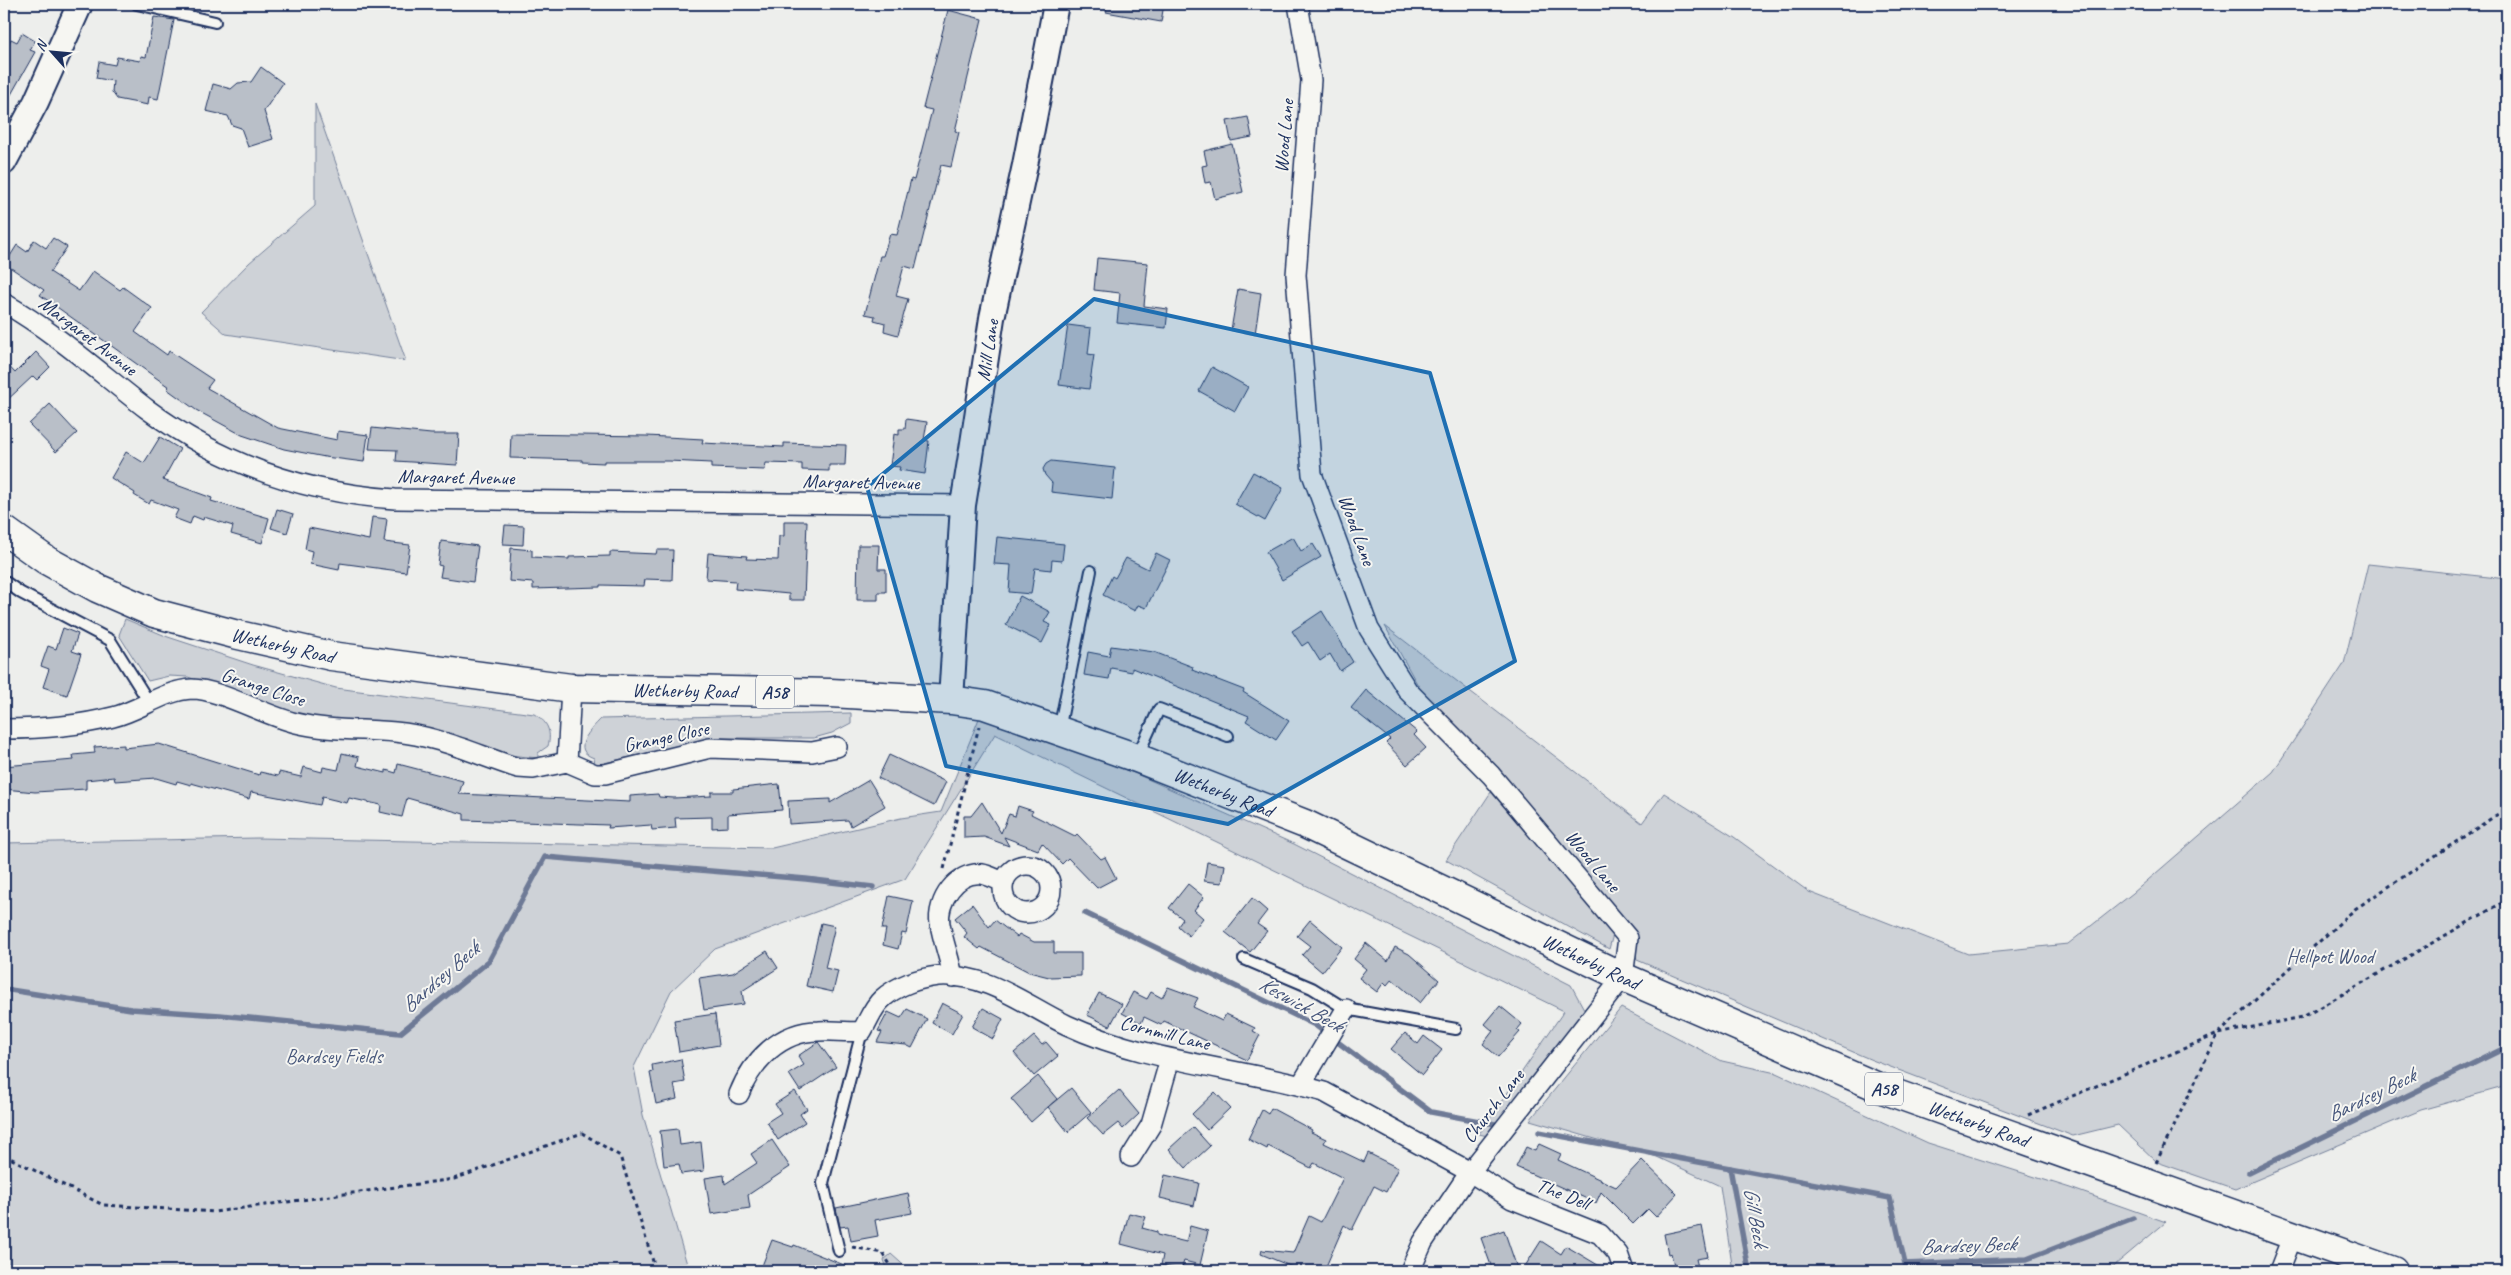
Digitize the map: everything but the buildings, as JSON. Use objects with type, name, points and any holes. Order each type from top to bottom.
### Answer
[{"type":"main road","name":"Wetherby Road","points":[[4,530],[46,560],[80,579],[154,613],[234,634],[331,656],[571,688],[830,693],[951,700],[985,705],[1137,758],[1305,824],[1623,976],[1885,1090],[1997,1128],[2392,1271]]},
{"type":"street","points":[[4,162],[36,102],[80,4]]},
{"type":"street","name":"Mill Lane","points":[[951,700],[963,505],[992,318],[1025,165],[1056,4]]},
{"type":"street","name":"Wood Lane","points":[[1298,4],[1311,80],[1296,275],[1312,474],[1369,629],[1408,691],[1491,775],[1628,938],[1623,976]]},
{"type":"street","name":"Margaret Avenue","points":[[4,303],[46,331],[154,414],[203,446],[264,474],[329,492],[395,499],[963,505]]},
{"type":"street","points":[[567,762],[571,688]]},
{"type":"street","name":"Grange Close","points":[[4,729],[36,729],[114,717],[171,694],[191,689],[210,692],[274,718],[299,724],[395,732],[428,737],[518,768],[533,769],[567,762],[595,774],[604,774],[710,748],[812,752],[837,747]]},
{"type":"street","points":[[953,977],[949,953],[940,924],[940,909],[945,896],[954,884],[967,877],[981,874],[1004,882]]},
{"type":"street","name":"Cornmill Lane","points":[[862,1030],[882,999],[902,986],[936,976],[986,982],[1066,1024],[1107,1042],[1170,1059],[1301,1085],[1345,1101],[1470,1172]]},
{"type":"street","name":"Church Lane","points":[[1410,1271],[1423,1242],[1470,1172],[1623,976]]},
{"type":"street","points":[[1301,1085],[1346,1009]]},
{"type":"street","points":[[739,1094],[753,1067],[763,1055],[789,1038],[819,1031],[845,1033],[862,1030]]},
{"type":"street","points":[[1131,1157],[1151,1125],[1170,1059]]},
{"type":"street","name":"The Dell","points":[[1470,1172],[1512,1199],[1600,1234],[1618,1254],[1624,1271]]},
{"type":"street","points":[[2279,1271],[2293,1235]]},
{"type":"lane","points":[[137,4],[215,22]]},
{"type":"lane","points":[[1059,731],[1091,571]]},
{"type":"lane","points":[[4,581],[21,593],[110,640],[150,704]]},
{"type":"lane","points":[[1137,758],[1159,709],[1228,736]]},
{"type":"lane","points":[[1244,959],[1312,988],[1346,1009],[1456,1029]]},
{"type":"lane","name":"Cornmill Lane","points":[[838,1248],[823,1182],[862,1030]]},
{"type":"path","points":[[954,884],[943,868],[985,705]]},
{"type":"path","points":[[2147,1182],[2218,1034],[2355,909],[2507,808]]},
{"type":"path","points":[[1997,1128],[2218,1034],[2303,1017],[2507,900]]},
{"type":"path","points":[[4,1155],[103,1205],[214,1212],[454,1179],[582,1133],[620,1156],[656,1271]]},
{"type":"path","points":[[838,1248],[882,1253],[894,1271]]},
{"type":"highlighted area","points":[[1094,299],[1430,373],[1515,661],[1228,824],[946,766],[867,487]]},
{"type":"green space","points":[[315,104],[406,361],[226,334],[201,312],[249,263],[315,206]]},
{"type":"green space","name":"Hellpot Wood","points":[[2368,564],[2507,579],[2507,1086],[2421,1110],[2235,1189],[2157,1162],[2118,1125],[2073,1136],[1872,1060],[1637,960],[1631,927],[1420,689],[1385,626],[1642,823],[1664,793],[1734,837],[1809,892],[1968,954],[2068,944],[2133,893],[2273,772],[2344,664]]},
{"type":"green space","points":[[125,619],[168,637],[253,665],[336,688],[534,714],[545,723],[549,731],[548,746],[538,753],[538,758],[509,755],[455,735],[420,727],[306,718],[188,677],[169,676],[148,681],[119,635]]},
{"type":"green space","points":[[851,713],[851,723],[832,733],[814,738],[715,738],[595,765],[594,758],[587,754],[583,745],[592,728],[601,719]]},
{"type":"green space","name":"Bardsey Fields","points":[[980,716],[1134,773],[1294,844],[1571,985],[1584,1009],[1492,1137],[1479,1134],[1564,1011],[995,734],[905,879],[715,949],[671,991],[634,1067],[643,1115],[689,1271],[4,1271],[4,843],[257,838],[772,848],[901,818],[941,812]]},
{"type":"green space","points":[[1491,792],[1614,931],[1609,949],[1446,860]]},
{"type":"green space","points":[[1621,1008],[1722,1061],[1776,1073],[1928,1143],[2070,1188],[2166,1222],[2108,1271],[1733,1271],[1720,1186],[1657,1157],[1530,1120]]},
{"type":"green space","points":[[891,1254],[910,1271],[888,1271],[884,1260]]},
{"type":"waterway","name":"Bardsey Beck","points":[[4,989],[131,1009],[220,1015],[400,1033],[489,961],[545,857],[806,879],[873,887]]},
{"type":"waterway","name":"Keswick Beck","points":[[1085,913],[1315,1025],[1431,1112],[1495,1124]]},
{"type":"waterway","name":"Bardsey Beck","points":[[2249,1173],[2507,1047]]},
{"type":"waterway","name":"Bardsey Beck","points":[[1539,1132],[1890,1198],[1905,1264],[2027,1259],[2133,1218]]},
{"type":"waterway","name":"Gill Beck","points":[[1730,1168],[1749,1271]]}]
